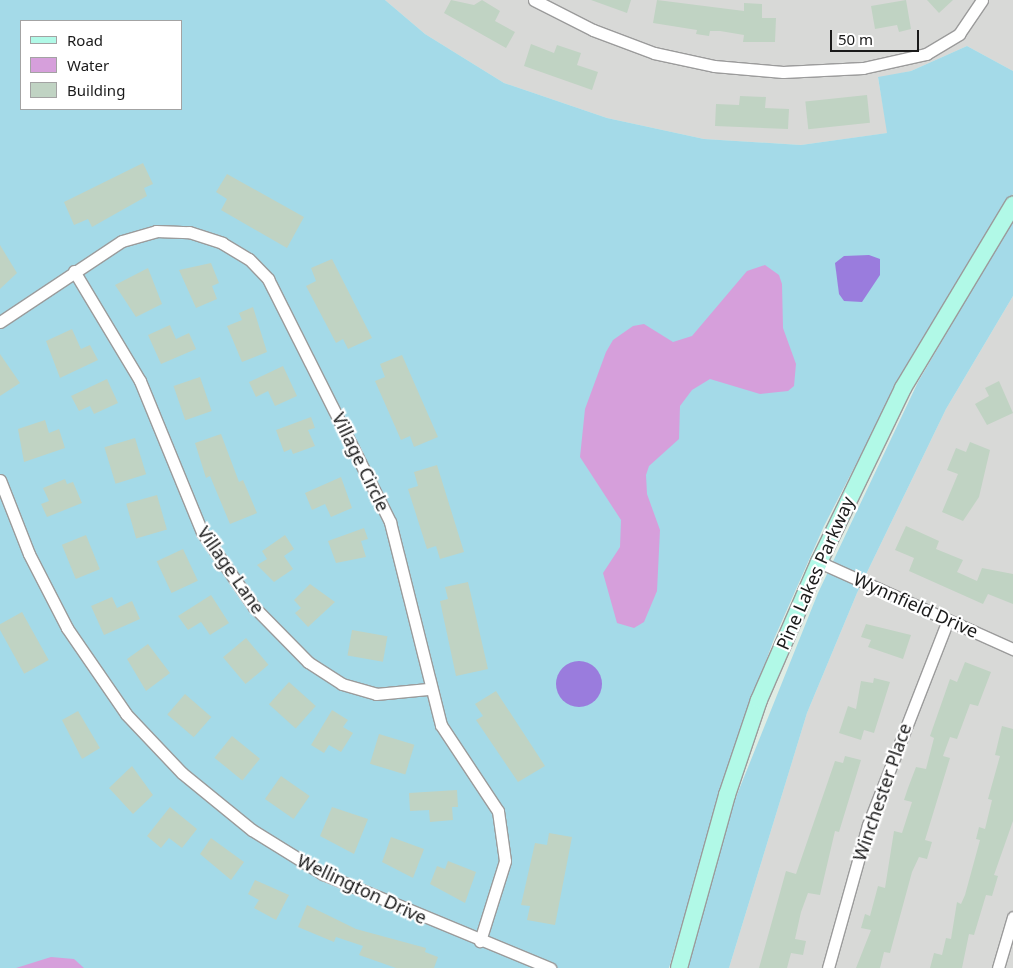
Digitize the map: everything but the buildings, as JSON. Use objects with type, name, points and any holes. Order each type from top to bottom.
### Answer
[{"type":"street","points":[[534,0],[601,33],[676,58],[744,69],[822,72],[885,64],[940,49],[963,30],[982,0]]},
{"type":"street","name":"Pine Lakes Parkway","points":[[679,968],[727,795],[756,709],[819,562],[913,371],[1013,205]]},
{"type":"street","name":"Village Circle","points":[[0,322],[74,271],[122,241],[167,231],[222,243],[262,272],[384,509],[408,584],[428,689],[446,736],[490,796],[503,829],[504,870],[480,941]]},
{"type":"street","name":"Village Lane","points":[[74,271],[140,381],[202,532],[254,607],[308,662],[342,684],[376,694],[428,689]]},
{"type":"street","name":"Wellington Drive","points":[[0,480],[33,563],[67,628],[126,714],[182,773],[231,814],[303,864],[480,941],[550,968]]},
{"type":"street","name":"Wynnfield Drive","points":[[819,562],[1013,649]]},
{"type":"street","name":"Winchester Place","points":[[828,968],[868,825],[948,620]]},
{"type":"street","points":[[998,968],[1013,917]]},
{"type":"shaded area","points":[[0,0],[385,0],[425,34],[504,83],[607,118],[704,139],[801,145],[887,133],[878,77],[911,71],[967,46],[1013,71],[1013,194],[913,354],[824,526],[774,639],[732,754],[669,968],[0,968]]},
{"type":"shaded area","points":[[385,0],[1013,0],[1013,71],[967,46],[911,71],[878,78],[888,133],[801,145],[704,139],[607,118],[504,83],[425,34]]},
{"type":"shaded area","points":[[1013,220],[1013,296],[946,409],[857,593],[807,713],[729,968],[687,968],[726,822],[818,593],[918,382]]},
{"type":"shaded area","points":[[869,255],[880,259],[880,275],[862,302],[844,301],[839,294],[835,263],[844,256]]},
{"type":"shaded area","points":[[1013,296],[1013,968],[729,968],[807,713],[857,593],[946,409]]},
{"type":"shaded area","points":[[579,661],[592,665],[598,671],[602,684],[598,697],[592,703],[579,707],[566,703],[560,697],[556,684],[560,671],[566,665]]},
{"type":"water","points":[[765,265],[779,275],[782,284],[783,328],[796,364],[794,386],[788,391],[760,394],[710,379],[692,390],[680,406],[679,439],[649,466],[646,475],[647,494],[660,530],[657,591],[644,622],[634,628],[617,623],[603,573],[620,547],[621,520],[580,457],[585,409],[606,352],[613,340],[633,326],[644,324],[673,342],[692,336],[747,271]]},
{"type":"water","points":[[51,957],[74,959],[84,968],[16,968]]}]
